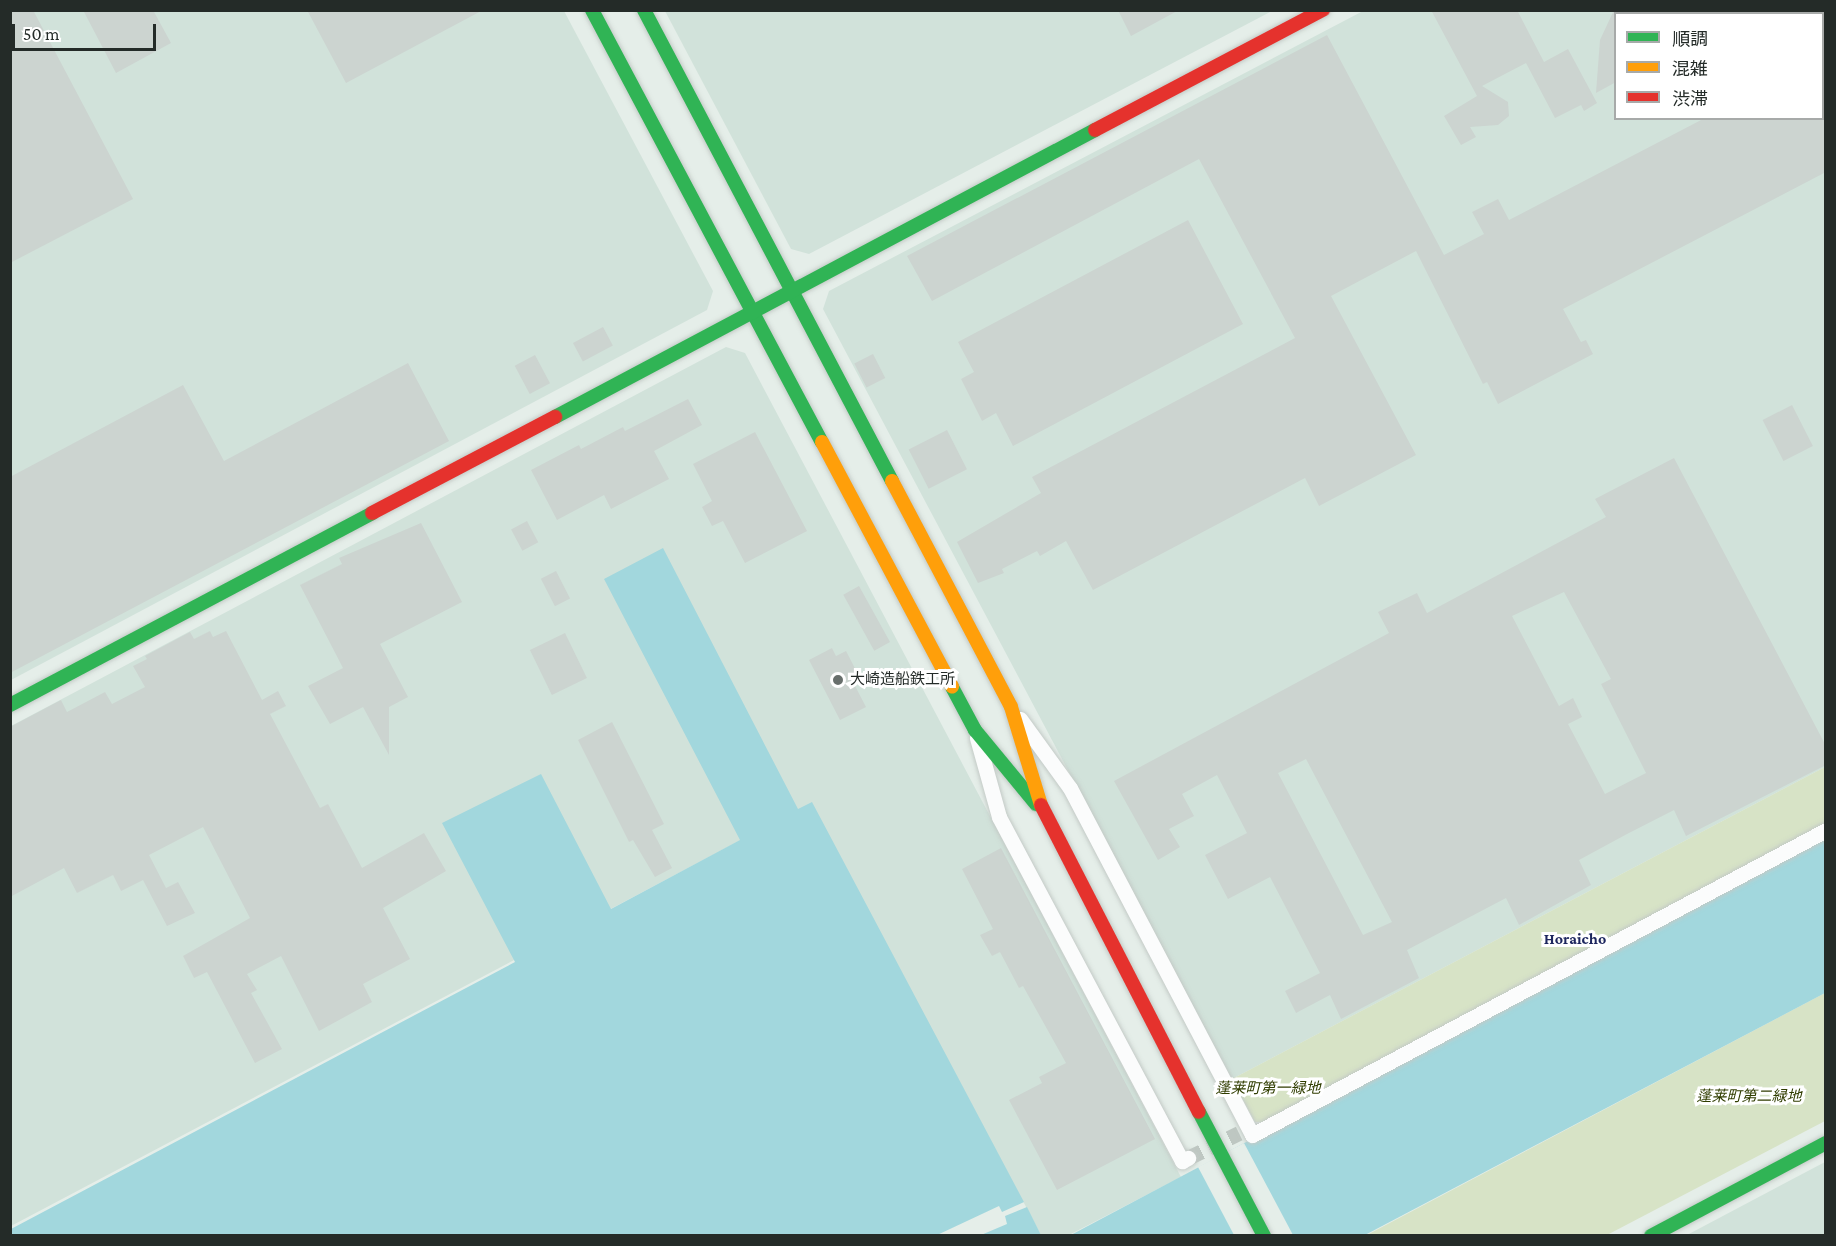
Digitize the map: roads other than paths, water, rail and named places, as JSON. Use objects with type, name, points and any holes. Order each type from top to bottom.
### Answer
[{"type":"street","points":[[592,10],[975,730],[1043,812]]},
{"type":"street","points":[[644,10],[1011,707],[1070,788],[1244,1130],[1252,1135],[1263,1130],[1826,830]]},
{"type":"street","points":[[10,705],[753,314],[1323,10]]},
{"type":"street","points":[[1011,707],[1043,812],[1264,1236]]},
{"type":"street","points":[[975,730],[999,817],[1182,1161],[1188,1158]]},
{"type":"street","points":[[1651,1236],[1826,1143]]},
{"type":"water","points":[[663,548],[798,809],[812,802],[1024,1202],[1002,1212],[999,1206],[935,1236],[11,1235],[11,1229],[515,962],[442,823],[541,774],[611,909],[740,840],[604,579]]},
{"type":"water","points":[[1825,835],[1825,993],[1365,1235],[1069,1236]]},
{"type":"water","points":[[1027,1207],[1041,1235],[981,1235],[1007,1224],[1005,1216]]},
{"type":"tunnel","points":[[1188,1158],[1239,1133]]},
{"type":"place","name":"大崎造船鉄工所","points":[[838,680]]},
{"type":"district","name":"Horaicho","points":[[1575,939]]},
{"type":"park label","name":"蓬莱町第一緑地","points":[[1268,1089]]},
{"type":"park label","name":"蓬莱町第二緑地","points":[[1749,1097]]}]
